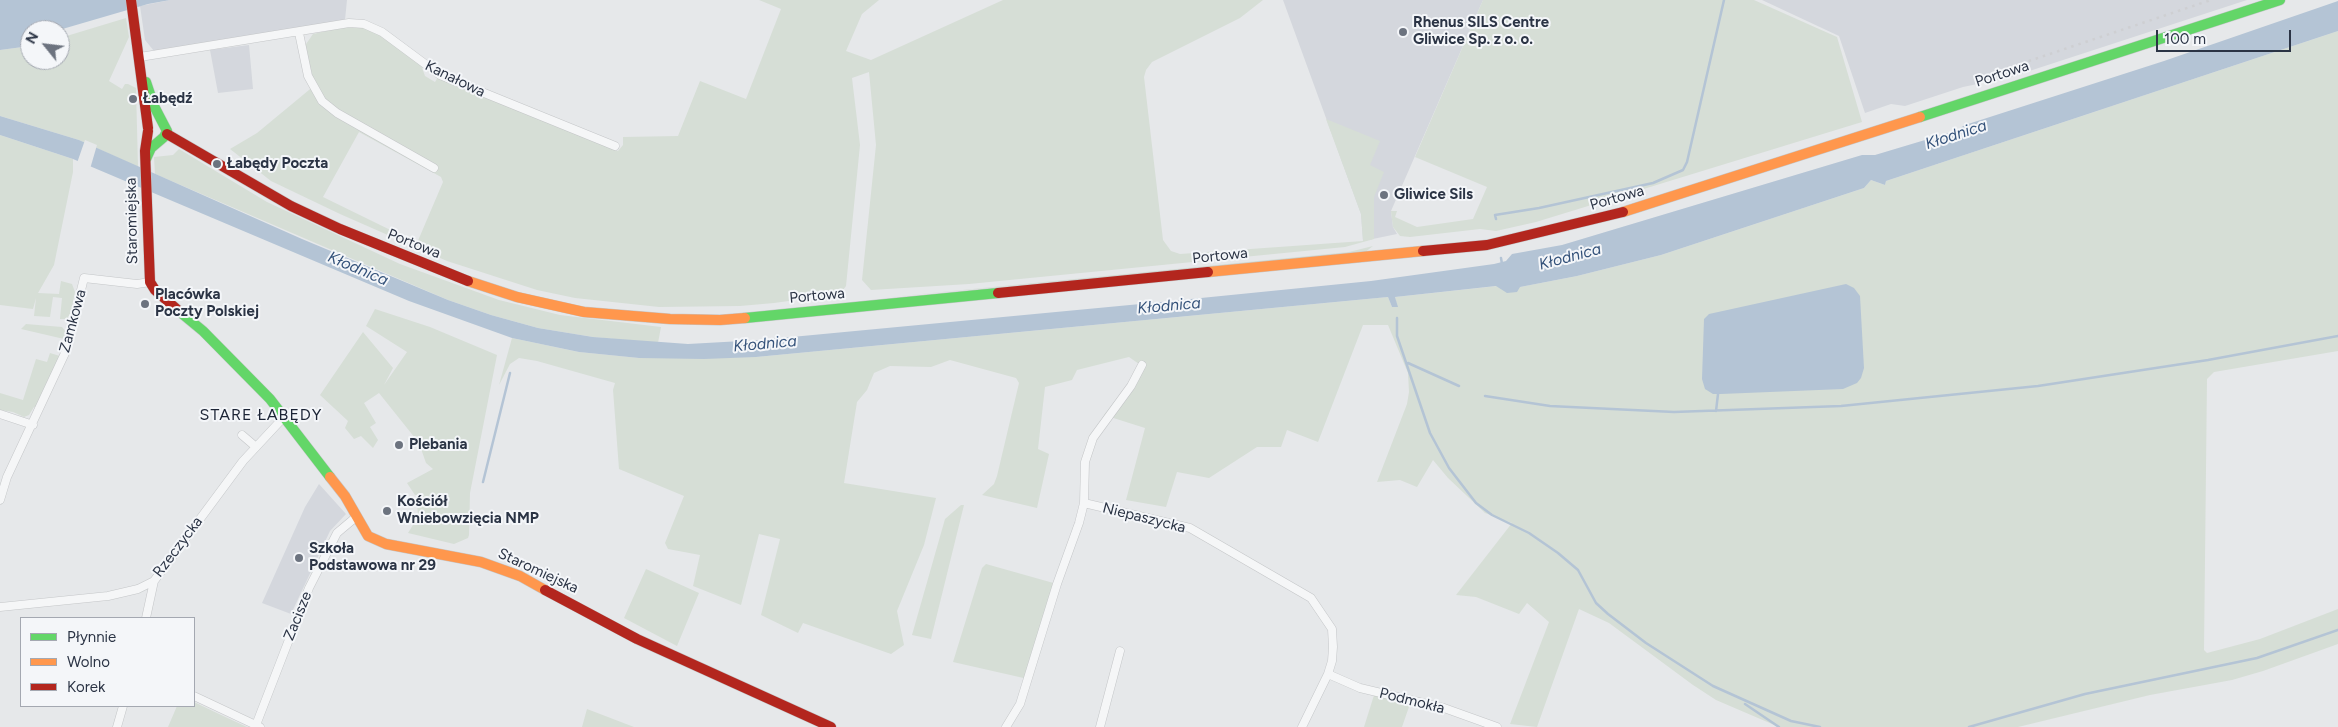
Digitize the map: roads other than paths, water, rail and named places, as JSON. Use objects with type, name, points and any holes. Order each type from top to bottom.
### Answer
[{"type":"street","name":"Staromiejska","points":[[131,0],[142,69],[142,95],[148,130],[145,145],[150,282],[155,290],[203,331],[251,378],[284,417],[344,496],[365,534],[376,541],[466,558],[520,576],[637,639],[831,727]]},
{"type":"street","name":"Portowa","points":[[163,137],[291,206],[348,233],[475,284],[517,297],[584,312],[670,319],[720,320],[1488,245],[1595,220],[1657,202],[2280,0]]},
{"type":"street","name":"Kanałowa","points":[[140,57],[299,33],[349,23],[364,24],[382,32],[440,75],[615,146]]},
{"type":"street","points":[[299,33],[308,76],[322,101],[337,113],[434,168]]},
{"type":"street","name":"Staromiejska","points":[[142,69],[161,122]]},
{"type":"street","points":[[153,122],[161,122],[166,126],[163,137],[152,138],[148,130],[153,122]]},
{"type":"street","name":"Staromiejska","points":[[146,160],[148,152],[163,137]]},
{"type":"street","name":"Zamkowa","points":[[0,500],[8,477],[70,339],[84,278],[137,284],[150,282]]},
{"type":"street","points":[[1084,503],[1084,462],[1093,438],[1131,386],[1142,365]]},
{"type":"street","points":[[0,414],[33,425]]},
{"type":"street","name":"Rzeczycka","points":[[0,607],[108,596],[138,589],[154,580],[213,499],[256,447],[284,417]]},
{"type":"street","points":[[242,435],[256,447]]},
{"type":"street","name":"Niepaszycka","points":[[1006,727],[1020,704],[1084,503],[1190,528],[1311,598],[1332,629],[1332,661],[1328,674],[1302,727]]},
{"type":"street","name":"Zacisze","points":[[258,726],[313,580],[337,533],[356,517]]},
{"type":"street","points":[[146,617],[154,580]]},
{"type":"street","points":[[1100,727],[1120,651]]},
{"type":"street","name":"Podmokła","points":[[1328,674],[1360,688],[1444,708],[1497,727]]},
{"type":"street","points":[[195,696],[258,726]]},
{"type":"street","points":[[116,727],[123,707]]},
{"type":"water","points":[[0,0],[170,0],[148,4],[70,27],[70,20],[20,20],[20,47],[0,50]]},
{"type":"water","name":"Kłodnica","points":[[2338,1],[2338,31],[1886,181],[1885,185],[1871,180],[1864,188],[1661,255],[1577,276],[1520,287],[1517,292],[1507,293],[1496,286],[1395,297],[1398,307],[1392,307],[1388,297],[756,357],[704,359],[639,358],[579,352],[512,338],[409,301],[73,159],[0,135],[0,116],[79,140],[302,239],[448,300],[491,315],[538,328],[593,337],[688,344],[760,340],[1371,281],[1494,264],[1506,261],[1512,254],[1562,245],[1862,155],[1875,155],[1955,131],[1965,125],[2164,61]]},
{"type":"water","points":[[1846,284],[1854,288],[1860,296],[1864,368],[1861,378],[1857,383],[1843,389],[1721,394],[1713,394],[1705,389],[1702,379],[1704,319],[1709,314]]},
{"type":"waterway","points":[[1496,219],[1495,215],[1539,208],[1653,183],[1683,170],[1687,162],[1724,0]]},
{"type":"waterway","points":[[1501,258],[1502,264]]},
{"type":"waterway","points":[[1397,318],[1397,336],[1430,433],[1449,468],[1476,503],[1492,515],[1529,533],[1558,553],[1578,570],[1596,603],[1646,643],[1713,686],[1791,721],[1820,727]]},
{"type":"waterway","points":[[1485,396],[1550,406],[1674,412],[1841,406],[2038,386],[2208,360],[2338,336]]},
{"type":"waterway","points":[[1408,363],[1459,386]]},
{"type":"waterway","points":[[483,482],[510,373]]},
{"type":"waterway","points":[[1716,411],[1718,394]]},
{"type":"waterway","points":[[1969,727],[2085,694],[2257,658],[2338,630]]},
{"type":"waterway","points":[[1745,704],[1779,727]]},
{"type":"railway","points":[[1993,73],[2211,0]]},
{"type":"place","name":"Rhenus SILS Centre Gliwice Sp. z o. o.","points":[[1403,32]]},
{"type":"place","name":"Łabędź","points":[[133,99]]},
{"type":"place","name":"Łabędy Poczta","points":[[217,164]]},
{"type":"place","name":"Gliwice Sils","points":[[1384,195]]},
{"type":"place","name":"Placówka Poczty Polskiej","points":[[145,304]]},
{"type":"place","name":"Plebania","points":[[399,445]]},
{"type":"place","name":"Kościół Wniebowzięcia NMP","points":[[387,511]]},
{"type":"place","name":"Szkoła Podstawowa nr 29","points":[[299,558]]},
{"type":"district","name":"STARE ŁABĘDY","points":[[261,415]]}]
